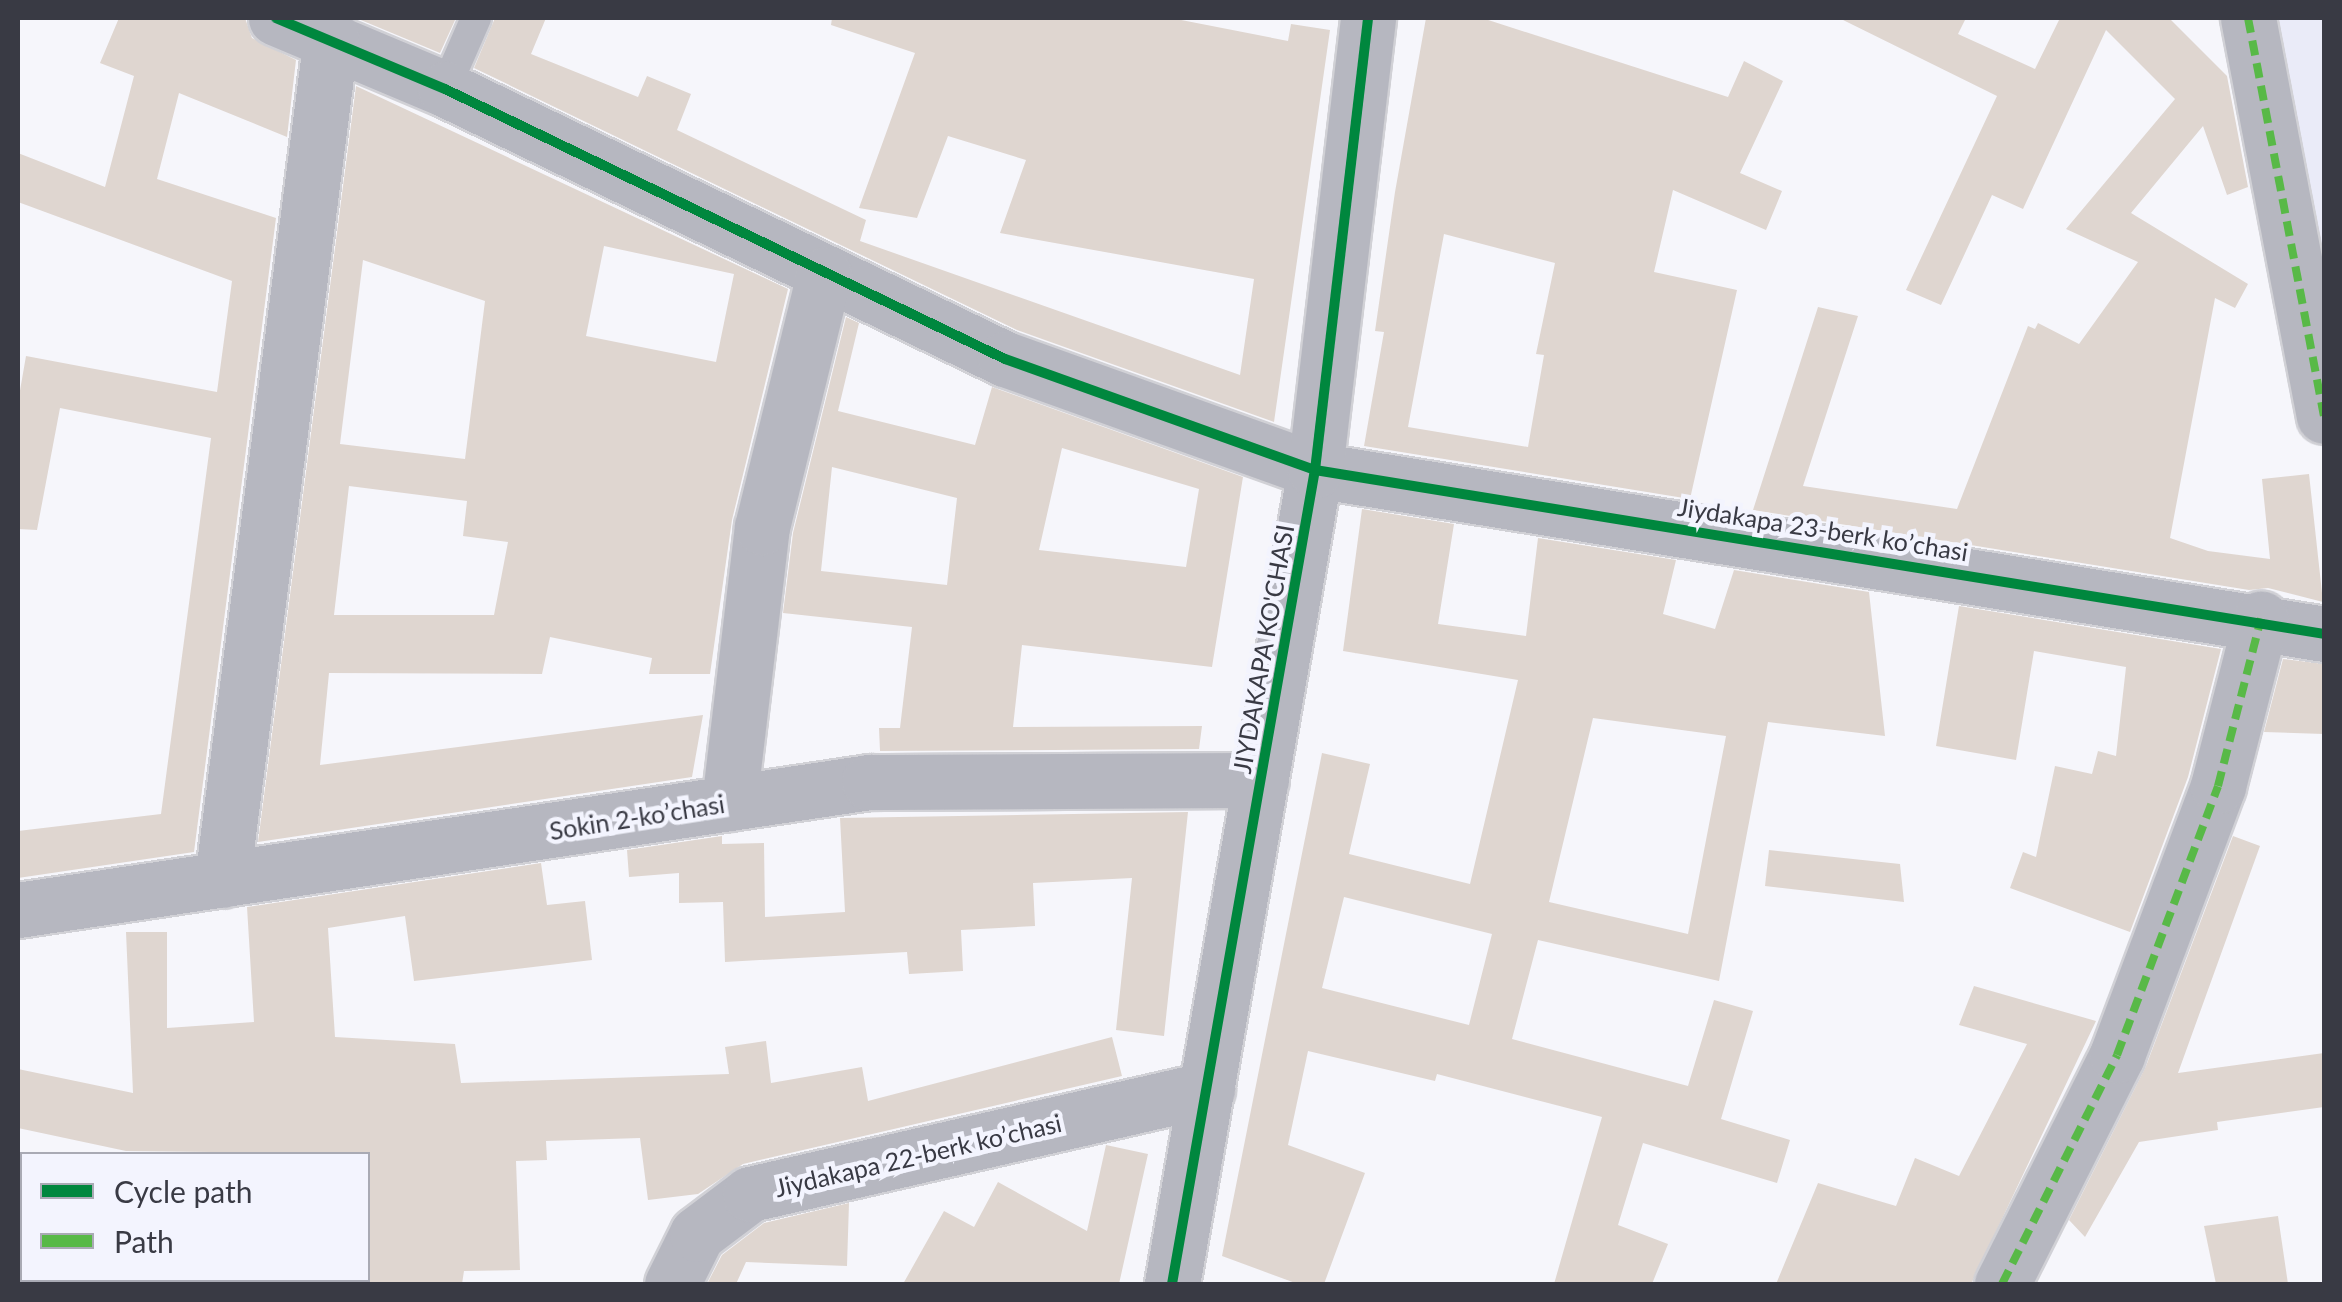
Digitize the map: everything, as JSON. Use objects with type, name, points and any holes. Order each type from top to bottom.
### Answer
[{"type":"street","name":"Jiydakapa 23-berk koʼchasi","points":[[276,18],[332,37],[445,89],[1005,359],[1315,470],[2260,618],[2324,634]]},
{"type":"street","name":"JIYDAKAPA KO'CHASI","points":[[1172,1284],[1315,470],[1368,18]]},
{"type":"street","points":[[2248,18],[2324,416]]},
{"type":"street","points":[[222,880],[332,37]]},
{"type":"street","points":[[729,803],[762,527],[824,275]]},
{"type":"street","points":[[2002,1284],[2117,1055],[2218,786],[2260,618]]},
{"type":"street","name":"Sokin 2-koʼchasi","points":[[18,910],[869,782],[1260,780]]},
{"type":"street","name":"Jiydakapa 22-berk koʼchasi","points":[[672,1284],[697,1234],[750,1194],[1206,1088]]},
{"type":"lane","points":[[445,89],[476,18]]},
{"type":"shaded area","points":[[2258,18],[2324,18],[2324,344]]},
{"type":"building","points":[[119,18],[245,18],[252,38],[296,60],[287,137],[179,93],[157,179],[276,218],[194,852],[18,878],[18,831],[161,814],[211,438],[60,408],[37,530],[18,529],[18,402],[26,356],[217,392],[232,281],[18,202],[18,153],[105,187],[134,76],[100,63]]},
{"type":"building","points":[[356,18],[456,18],[440,53]]},
{"type":"building","points":[[495,18],[546,18],[531,54],[638,97],[647,76],[691,94],[677,130],[866,220],[860,241],[1240,375],[1254,279],[1000,233],[1026,160],[948,136],[917,218],[859,208],[915,53],[831,25],[832,18],[1171,18],[1288,41],[1291,24],[1330,30],[1274,422],[1017,330],[474,68]]},
{"type":"building","points":[[1426,18],[1482,18],[1728,97],[1744,61],[1783,81],[1740,173],[1782,191],[1766,230],[1673,190],[1654,272],[1737,290],[1690,499],[1364,446],[1384,332],[1375,331]],"holes":[[[1444,234],[1555,263],[1536,354],[1544,355],[1528,447],[1408,427]]]},
{"type":"building","points":[[1839,18],[1966,18],[1958,34],[2035,69],[2060,18],[2169,18],[2227,76],[2248,187],[2227,195],[2203,126],[2131,213],[2248,284],[2235,308],[2215,298],[2170,538],[2208,551],[2270,559],[2262,479],[2309,474],[2323,602],[2268,588],[2249,590],[1753,510],[1818,307],[1858,316],[1803,486],[1957,509],[2028,326],[2035,329],[2038,323],[2079,344],[2138,262],[2066,229],[2175,99],[2106,30],[2023,209],[1992,195],[1941,305],[1906,290],[1997,96]]},
{"type":"building","points":[[356,86],[788,289],[732,520],[710,674],[649,674],[652,658],[550,637],[542,674],[329,673],[320,765],[703,715],[692,777],[258,842]],"holes":[[[604,246],[734,274],[716,362],[586,336]],[[363,260],[485,301],[465,459],[340,444]],[[349,486],[467,501],[463,536],[508,542],[494,615],[334,615]]]},
{"type":"building","points":[[846,317],[859,323],[838,411],[975,445],[992,387],[1243,477],[1212,667],[1022,645],[1013,727],[1202,726],[1199,749],[880,751],[879,728],[900,728],[912,627],[783,613],[793,533]],"holes":[[[1062,448],[1199,489],[1186,567],[1039,550]],[[832,467],[957,498],[947,585],[821,571]]]},
{"type":"building","points":[[1362,509],[1454,524],[1438,624],[1526,636],[1538,538],[1676,560],[1663,614],[1715,629],[1734,570],[1869,592],[1885,736],[1768,722],[1719,981],[1538,940],[1512,1039],[1688,1086],[1714,1000],[1753,1011],[1721,1119],[1790,1140],[1777,1183],[1643,1143],[1618,1225],[1668,1244],[1652,1284],[1554,1284],[1602,1117],[1437,1074],[1435,1081],[1308,1051],[1288,1145],[1365,1173],[1324,1284],[1298,1284],[1222,1256],[1322,753],[1370,764],[1349,854],[1470,884],[1518,680],[1343,651]],"holes":[[[1593,718],[1726,736],[1688,934],[1549,902]],[[1344,897],[1492,934],[1469,1025],[1322,988]]]},
{"type":"building","points":[[1959,606],[2221,649],[2188,777],[2130,932],[2010,888],[2023,852],[2036,857],[2055,766],[2092,774],[2098,751],[2116,756],[2126,667],[2034,651],[2016,760],[1936,746]]},
{"type":"building","points":[[2283,659],[2324,664],[2324,734],[2264,732]]},
{"type":"building","points":[[1188,812],[1164,1036],[1116,1030],[1132,878],[1033,883],[1035,926],[961,930],[963,971],[909,974],[907,952],[725,962],[723,902],[679,903],[679,873],[629,877],[627,850],[722,836],[722,844],[764,843],[765,917],[845,912],[840,818]]},
{"type":"building","points":[[2233,836],[2260,846],[2178,1073],[2324,1053],[2324,1107],[2217,1122],[2218,1130],[2139,1142],[2085,1237],[2069,1220],[2146,1066]]},
{"type":"building","points":[[1769,850],[1900,864],[1904,902],[1765,886]]},
{"type":"building","points":[[541,863],[547,905],[585,901],[592,960],[414,981],[405,916],[328,928],[335,1037],[455,1044],[461,1083],[729,1074],[725,1047],[766,1041],[771,1083],[862,1067],[868,1101],[1112,1037],[1122,1076],[743,1164],[698,1194],[648,1200],[640,1138],[546,1141],[547,1160],[516,1161],[520,1270],[464,1271],[462,1284],[368,1284],[370,1152],[126,1151],[18,1128],[18,1069],[133,1093],[126,932],[167,932],[167,1028],[254,1022],[247,907]]},
{"type":"building","points":[[1974,986],[2096,1021],[1971,1284],[1776,1284],[1818,1183],[1896,1206],[1915,1158],[1959,1176],[2027,1044],[1959,1025]]},
{"type":"building","points":[[1106,1145],[1148,1154],[1119,1284],[903,1284],[944,1211],[974,1227],[998,1182],[1087,1231]]},
{"type":"building","points":[[849,1203],[847,1266],[746,1262],[736,1284],[707,1284],[722,1255],[764,1223]]},
{"type":"building","points":[[2278,1216],[2288,1284],[2216,1284],[2204,1226]]},
{"type":"marked path","points":[[2248,18],[2324,416]]},
{"type":"marked path","points":[[2002,1284],[2117,1055],[2218,786],[2261,618]]},
{"type":"cycle path","points":[[276,18],[445,89],[1005,359],[1315,470],[2324,634]]},
{"type":"cycle path","points":[[1172,1284],[1315,470],[1368,18]]}]
